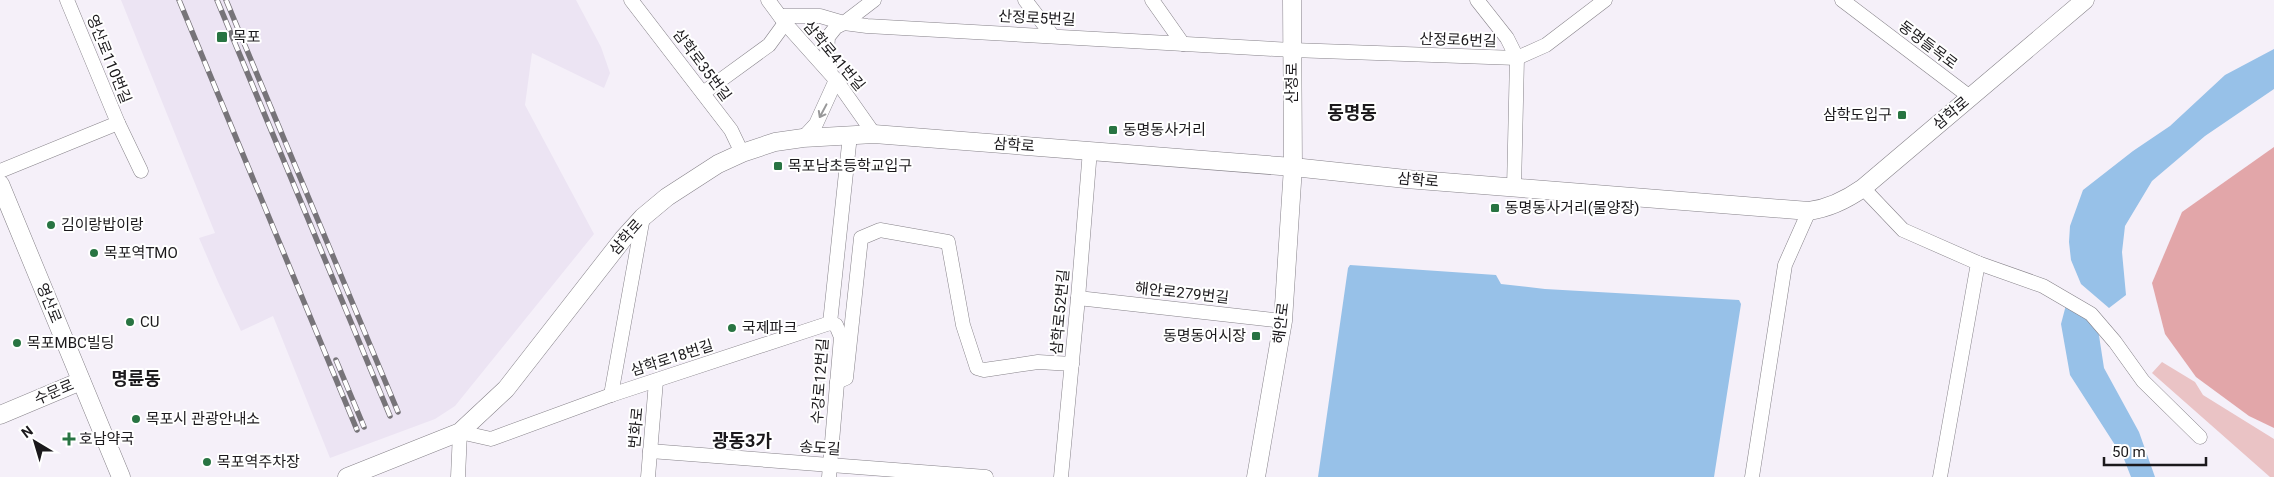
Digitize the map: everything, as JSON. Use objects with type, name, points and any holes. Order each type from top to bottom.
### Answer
[{"type":"street","name":"영산로110번길","points":[[0,171],[118,123],[67,0]]},
{"type":"street","name":"삼학로35번길","points":[[631,0],[731,130],[742,153]]},
{"type":"street","name":"삼학로41번길","points":[[768,0],[783,20],[834,77],[874,134]]},
{"type":"street","points":[[804,138],[816,124],[829,99],[834,77],[827,53],[828,37],[836,27],[874,0]]},
{"type":"street","points":[[1025,0],[1052,35]]},
{"type":"street","points":[[1152,0],[1182,44]]},
{"type":"street","name":"산정로","points":[[1291,0],[1293,167]]},
{"type":"street","points":[[1477,0],[1507,38],[1517,58],[1514,188]]},
{"type":"street","name":"산정로6번길","points":[[1292,50],[1517,58],[1546,45],[1605,0]]},
{"type":"street","name":"동명들목로","points":[[1843,0],[1970,97]]},
{"type":"street","name":"삼학로","points":[[347,477],[460,432],[506,390],[643,216],[693,179],[742,153],[775,142],[804,138],[874,134],[1293,167],[1406,180],[1809,211],[1826,209],[1846,200],[1863,188],[2085,0]]},
{"type":"street","name":"산정로5번길","points":[[783,20],[820,16],[844,23],[1292,50]]},
{"type":"street","points":[[702,93],[769,45],[783,20]]},
{"type":"street","points":[[118,123],[141,171]]},
{"type":"street","points":[[830,323],[850,135]]},
{"type":"street","name":"삼학로52번길","points":[[1061,477],[1090,150]]},
{"type":"street","name":"해안로","points":[[1256,477],[1283,321],[1293,167]]},
{"type":"street","name":"영산로","points":[[0,184],[122,477]]},
{"type":"street","points":[[1863,188],[1903,230],[1978,263],[2043,286],[2086,311],[2115,342],[2143,381],[2200,437]]},
{"type":"street","points":[[1752,477],[1786,265],[1809,211]]},
{"type":"street","points":[[611,395],[643,216]]},
{"type":"street","points":[[837,382],[846,378],[861,238],[880,230],[948,242],[963,325],[976,368],[984,370],[1038,362],[1072,364]]},
{"type":"street","points":[[1940,477],[1978,263]]},
{"type":"street","name":"해안로279번길","points":[[1078,298],[1283,321]]},
{"type":"street","name":"삼학로18번길","points":[[460,432],[491,439],[611,395],[830,323]]},
{"type":"street","name":"수강로12번길","points":[[830,323],[836,325],[840,338],[830,471]]},
{"type":"street","name":"수문로","points":[[0,415],[81,381]]},
{"type":"street","name":"번화로","points":[[648,477],[656,381]]},
{"type":"street","points":[[458,477],[460,432]]},
{"type":"street","name":"송도길","points":[[650,451],[830,471],[986,477]]},
{"type":"shaded area","points":[[121,0],[576,0],[601,47],[610,73],[604,88],[532,53],[525,105],[594,234],[455,406],[435,419],[330,458],[273,316],[241,331],[218,282],[199,238],[215,233]]},
{"type":"shaded area","points":[[2274,147],[2274,428],[2249,416],[2196,377],[2165,334],[2152,283],[2182,212]]},
{"type":"shaded area","points":[[2162,362],[2195,382],[2203,395],[2274,439],[2274,477],[2270,477],[2152,373]]},
{"type":"water","points":[[2274,49],[2274,89],[2205,136],[2152,181],[2125,226],[2122,252],[2126,295],[2109,308],[2081,284],[2071,260],[2070,226],[2083,190],[2133,151],[2170,126],[2225,75]]},
{"type":"water","points":[[1350,265],[1496,275],[1501,284],[1545,289],[1739,300],[1741,304],[1714,477],[1318,477],[1348,268]]},
{"type":"water","points":[[2066,305],[2085,312],[2098,329],[2104,368],[2139,432],[2155,477],[2131,477],[2124,459],[2070,375],[2061,324]]},
{"type":"railway","points":[[179,0],[357,430]]},
{"type":"railway","points":[[217,0],[390,416]]},
{"type":"railway","points":[[226,0],[398,412]]},
{"type":"railway","points":[[336,360],[364,427]]},
{"type":"place","name":"목포","points":[[222,37]]},
{"type":"place","name":"삼학도입구","points":[[1902,115]]},
{"type":"place","name":"동명동사거리","points":[[1113,130]]},
{"type":"place","name":"목포남초등학교입구","points":[[778,166]]},
{"type":"place","name":"동명동사거리(물양장)","points":[[1495,208]]},
{"type":"place","name":"김이랑밥이랑","points":[[51,225]]},
{"type":"place","name":"목포역TMO","points":[[94,253]]},
{"type":"place","name":"CU","points":[[130,322]]},
{"type":"place","name":"국제파크","points":[[732,328]]},
{"type":"place","name":"동명동어시장","points":[[1256,336]]},
{"type":"place","name":"목포MBC빌딩","points":[[17,343]]},
{"type":"place","name":"목포시 관광안내소","points":[[136,419]]},
{"type":"place","name":"호남약국","points":[[69,439]]},
{"type":"place","name":"목포역주차장","points":[[207,462]]},
{"type":"district","name":"동명동","points":[[1352,112]]},
{"type":"district","name":"명륜동","points":[[136,378]]},
{"type":"district","name":"광동3가","points":[[742,440]]}]
